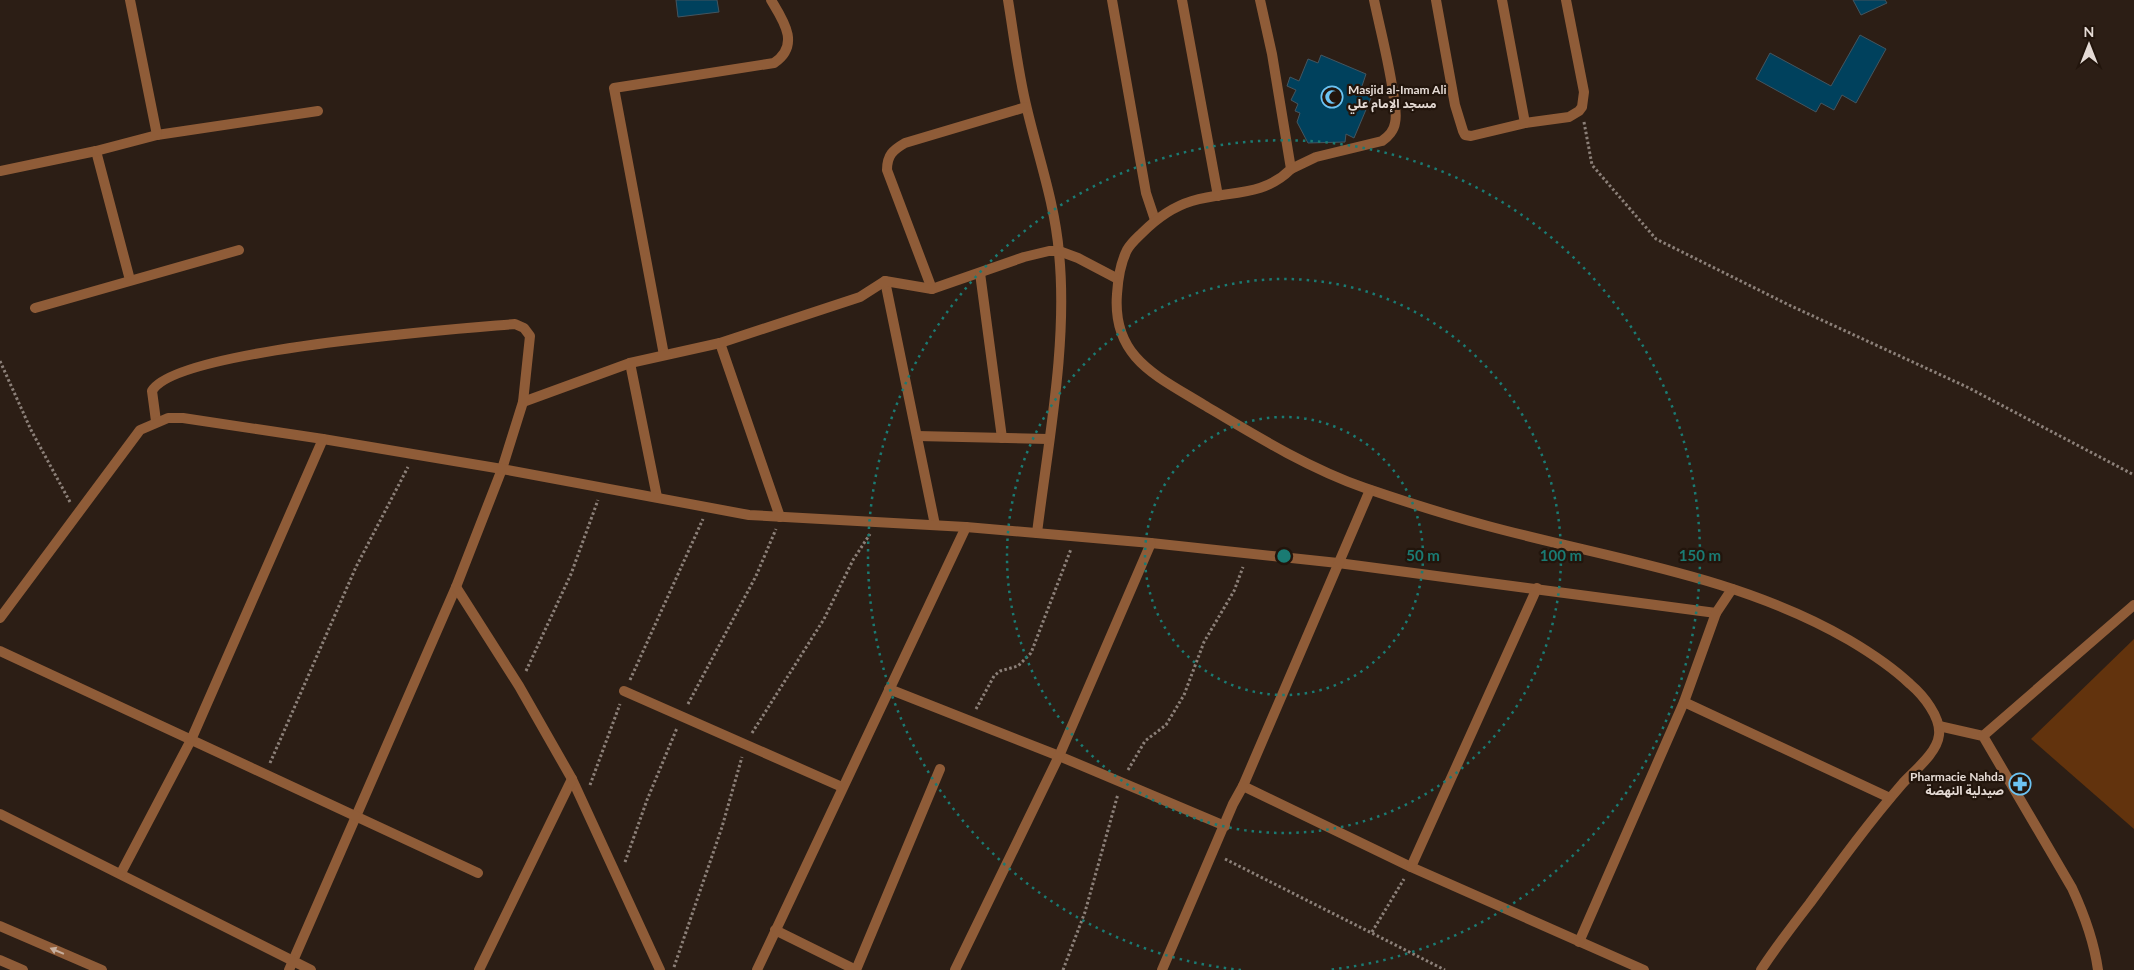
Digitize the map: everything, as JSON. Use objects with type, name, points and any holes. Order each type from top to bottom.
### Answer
[{"type":"street","points":[[130,0],[157,134]]},
{"type":"street","points":[[664,356],[614,88],[774,64],[780,60],[784,51],[788,29],[771,0]]},
{"type":"street","points":[[1008,0],[1026,106],[1052,208],[1059,251],[1061,280],[1060,341],[1038,533]]},
{"type":"street","points":[[1112,0],[1146,193],[1154,220]]},
{"type":"street","points":[[1182,0],[1218,196]]},
{"type":"street","points":[[1260,0],[1272,54],[1291,169]]},
{"type":"street","points":[[1374,0],[1392,84],[1395,122],[1387,138],[1382,141],[1316,157],[1291,169],[1272,185],[1195,200],[1172,208],[1154,220],[1126,252],[1118,278],[1116,310],[1125,344],[1135,357],[1155,375],[1248,432],[1329,476],[1488,526],[1603,553],[1732,589],[1814,620],[1886,662],[1927,701],[1939,726],[1939,738],[1934,749],[1890,798],[1833,871],[1762,968],[1774,970]]},
{"type":"street","points":[[1436,0],[1455,105],[1465,134],[1478,135],[1525,124],[1569,117],[1578,112],[1582,106],[1584,92],[1566,0]]},
{"type":"street","points":[[1502,0],[1525,124]]},
{"type":"street","points":[[932,289],[888,170],[887,161],[890,153],[905,143],[1026,106]]},
{"type":"street","points":[[0,171],[96,152],[157,134],[318,110]]},
{"type":"street","points":[[96,152],[130,280]]},
{"type":"street","points":[[35,308],[239,250]]},
{"type":"street","points":[[523,402],[630,363],[720,343],[860,297],[885,281],[932,289],[1024,257],[1059,251],[1089,262],[1118,278]]},
{"type":"street","points":[[980,273],[1002,438]]},
{"type":"street","points":[[885,281],[935,525]]},
{"type":"street","points":[[156,421],[152,391],[161,381],[181,372],[277,350],[348,338],[515,324],[524,328],[530,336],[523,402],[502,469],[456,586],[291,966]]},
{"type":"street","points":[[720,343],[780,517]]},
{"type":"street","points":[[630,363],[657,497]]},
{"type":"street","points":[[0,618],[78,516],[140,430],[156,421],[168,418],[183,418],[323,438],[603,487],[749,516],[966,526],[1151,543],[1338,563],[1716,613]]},
{"type":"street","points":[[917,436],[1048,439]]},
{"type":"street","points":[[120,873],[191,740],[323,438]]},
{"type":"street","points":[[1162,970],[1233,804],[1244,786],[1370,490]]},
{"type":"street","points":[[757,970],[966,526]]},
{"type":"street","points":[[955,970],[1060,756],[1151,543]]},
{"type":"street","points":[[456,586],[519,686],[572,779],[657,968]]},
{"type":"street","points":[[1411,868],[1537,588]]},
{"type":"street","points":[[1579,942],[1684,702],[1716,613],[1732,589]]},
{"type":"street","points":[[1983,736],[2134,605]]},
{"type":"street","points":[[0,651],[478,873]]},
{"type":"street","points":[[889,689],[1060,756],[1225,826]]},
{"type":"street","points":[[624,691],[842,788]]},
{"type":"street","points":[[1684,702],[1890,798]]},
{"type":"street","points":[[1939,726],[1983,736],[2081,906],[2095,950],[2098,970]]},
{"type":"street","points":[[775,930],[856,970],[940,769]]},
{"type":"street","points":[[479,970],[572,779]]},
{"type":"street","points":[[1244,786],[1411,868],[1644,970]]},
{"type":"street","points":[[0,814],[120,873],[291,966],[311,970]]},
{"type":"street","points":[[0,926],[102,970]]},
{"type":"street","points":[[0,960],[23,970]]},
{"type":"path","points":[[1582,106],[1592,165],[1656,240],[1789,305],[1968,387],[2134,475]]},
{"type":"path","points":[[0,361],[31,430],[78,516]]},
{"type":"path","points":[[265,774],[356,567],[415,454]]},
{"type":"path","points":[[519,686],[571,574],[603,487]]},
{"type":"path","points":[[583,804],[624,691],[708,508]]},
{"type":"path","points":[[618,881],[647,800],[682,716],[756,576],[780,517]]},
{"type":"path","points":[[970,721],[994,676],[1018,666],[1031,653],[1076,536]]},
{"type":"path","points":[[1062,970],[1084,912],[1122,782],[1142,746],[1166,725],[1184,696],[1204,642],[1234,591],[1248,553]]},
{"type":"path","points":[[1212,853],[1445,970]]},
{"type":"path","points":[[1372,932],[1411,868]]},
{"type":"shaded area","points":[[2134,639],[2134,829],[2031,739]]},
{"type":"building","points":[[676,0],[717,0],[719,12],[678,17]]},
{"type":"building","points":[[1853,0],[1885,0],[1887,3],[1861,15]]},
{"type":"building","points":[[1860,35],[1886,49],[1856,103],[1842,95],[1834,110],[1821,103],[1816,112],[1756,79],[1770,53],[1831,86]]},
{"type":"building","name":"Masjid al-Imam Ali مسجد الإمام علي","points":[[1321,55],[1366,74],[1362,86],[1373,93],[1354,138],[1346,134],[1345,142],[1308,143],[1297,122],[1300,113],[1295,111],[1298,104],[1291,100],[1296,90],[1287,86],[1290,77],[1299,81],[1308,59],[1318,63]]},
{"type":"place","name":"Masjid al-Imam Ali مسجد الإمام علي","points":[[1332,97]]},
{"type":"place","name":"Pharmacie Nahda صيدلية النهضة","points":[[2020,784]]}]
